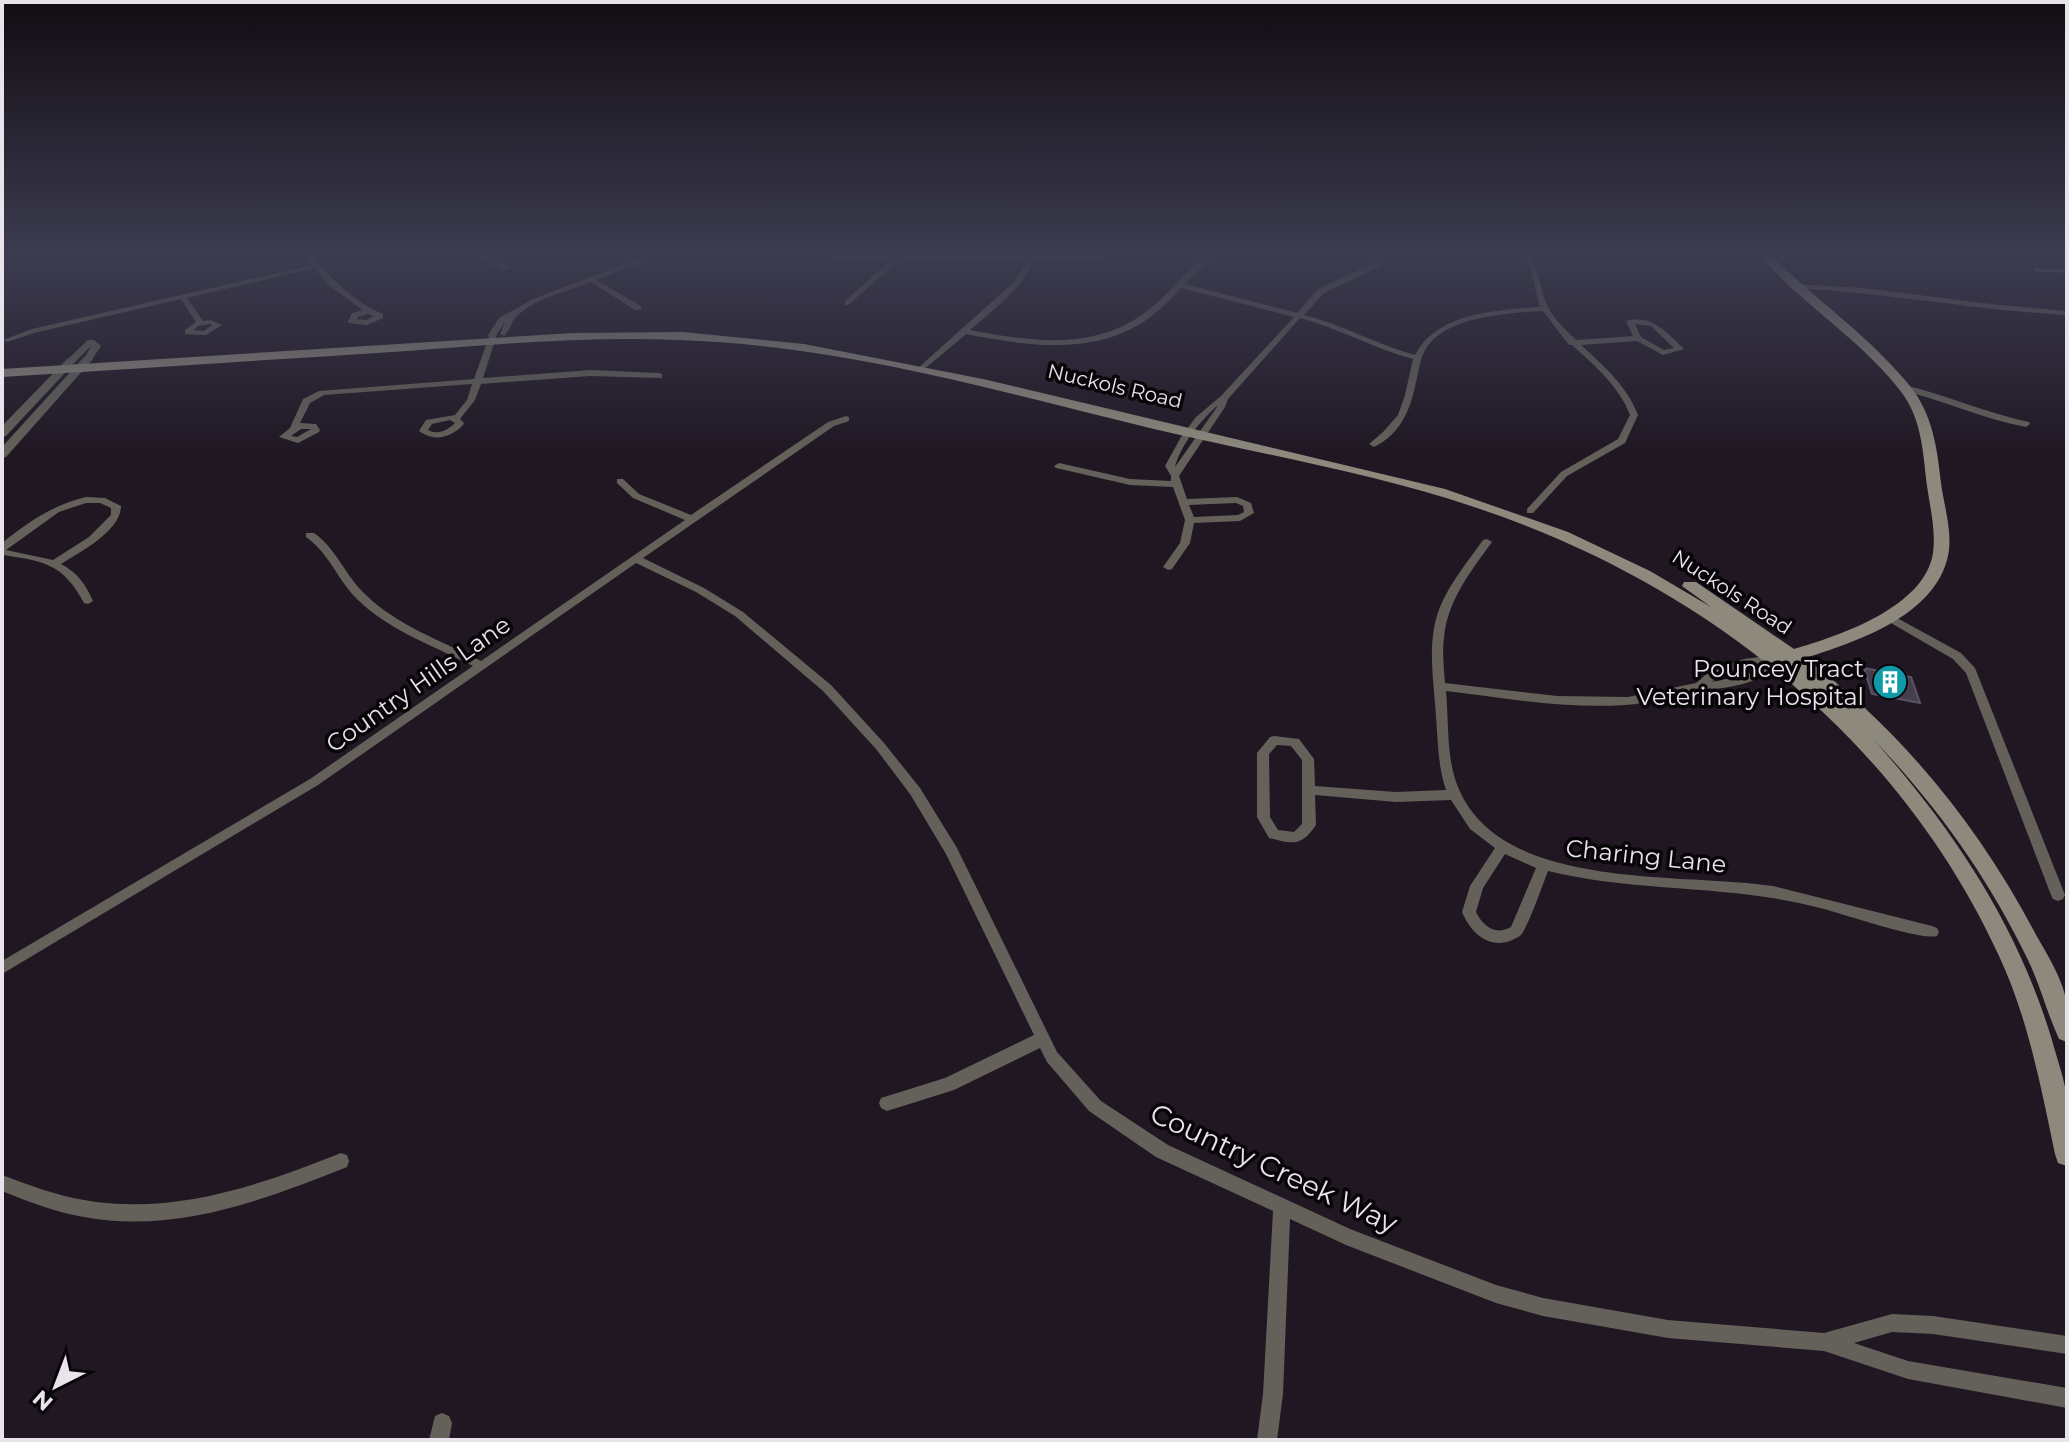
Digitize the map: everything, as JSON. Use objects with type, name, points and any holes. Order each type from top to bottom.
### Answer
[{"type":"main road","points":[[1784,657],[1888,617],[1921,590],[1940,556],[1929,438],[1916,405],[1882,363],[1833,319]]},
{"type":"main road","name":"Nuckols Road","points":[[2,373],[75,364],[495,336],[709,337],[823,349],[925,366],[1445,484],[1530,511],[1649,563],[1722,606],[1784,657]]},
{"type":"main road","name":"Nuckols Road","points":[[2,364],[75,364]]},
{"type":"main road","name":"Nuckols Road","points":[[1198,430],[1440,493],[1528,521],[1651,577],[1784,657]]},
{"type":"main road","points":[[1784,657],[1877,730],[1969,837],[2032,943],[2067,1032]]},
{"type":"main road","points":[[1784,657],[1895,773],[1948,842],[1973,882],[2022,984],[2038,1032],[2067,1154]]},
{"type":"street","points":[[4,340],[85,319]]},
{"type":"street","points":[[2,454],[91,342],[90,319]]},
{"type":"street","points":[[198,319],[201,323]]},
{"type":"street","points":[[456,419],[466,409],[495,336],[509,319]]},
{"type":"street","points":[[925,366],[977,319]]},
{"type":"street","points":[[966,329],[1011,339],[1064,342],[1108,335],[1141,319]]},
{"type":"street","points":[[1168,567],[1185,543],[1190,520],[1186,502],[1170,466],[1224,398],[1294,319]]},
{"type":"street","points":[[1310,319],[1417,358]]},
{"type":"street","points":[[1374,444],[1403,413],[1414,387],[1417,358],[1438,335],[1467,319]]},
{"type":"street","points":[[1530,511],[1564,474],[1622,441],[1634,415],[1624,391],[1572,343],[1552,319]]},
{"type":"street","points":[[1572,343],[1638,338],[1663,353],[1680,349],[1653,324],[1630,321],[1638,338]]},
{"type":"street","points":[[2,350],[10,345],[4,340]]},
{"type":"street","points":[[2,433],[97,346],[91,342]]},
{"type":"street","points":[[294,427],[306,401],[322,393],[590,373],[659,376]]},
{"type":"street","points":[[1904,388],[1938,396],[2007,421],[2026,424]]},
{"type":"street","name":"Country Hills Lane","points":[[2,968],[314,782],[820,431],[846,419]]},
{"type":"street","points":[[1059,466],[1108,478],[1176,479]]},
{"type":"street","points":[[620,481],[636,496],[692,519]]},
{"type":"street","points":[[2,550],[65,506],[100,500],[116,506],[116,516],[93,539],[55,563]]},
{"type":"street","points":[[1186,502],[1237,500],[1248,505],[1249,513],[1240,518],[1190,520]]},
{"type":"street","points":[[310,535],[329,548],[344,578],[367,604],[482,666]]},
{"type":"street","name":"Charing Lane","points":[[1487,542],[1452,590],[1443,609],[1435,642],[1447,774],[1454,795],[1475,823],[1503,846],[1544,866],[1589,876],[1770,891],[1932,932]]},
{"type":"street","points":[[2,550],[55,563],[74,576],[88,601]]},
{"type":"street","name":"Country Creek Way","points":[[636,559],[700,590],[739,614],[827,688],[880,746],[915,791],[952,852],[1042,1039],[1074,1085],[1113,1121],[1162,1151],[1282,1208],[1496,1294],[1565,1313],[1684,1331],[1824,1342],[1908,1370],[2067,1398]]},
{"type":"street","points":[[1888,617],[1957,656],[1971,671],[2058,895]]},
{"type":"street","points":[[1439,686],[1600,702],[1651,698],[1699,687],[1724,687],[1766,672],[1784,657]]},
{"type":"street","points":[[1281,739],[1302,747],[1308,759],[1308,790],[1308,830],[1289,839],[1274,834],[1264,817],[1263,753],[1269,744],[1281,739]]},
{"type":"street","points":[[1308,790],[1396,797],[1454,795]]},
{"type":"street","points":[[1503,846],[1477,886],[1469,912],[1476,926],[1493,937],[1503,938],[1516,931],[1544,866]]},
{"type":"street","points":[[887,1103],[948,1085],[1042,1039]]},
{"type":"street","points":[[2,1183],[74,1209],[152,1214],[251,1196],[341,1161]]},
{"type":"street","points":[[1267,1440],[1273,1394],[1282,1208]]},
{"type":"street","name":"Country Creek Way","points":[[1824,1342],[1892,1323],[2067,1345]]},
{"type":"building","name":"Pouncey Tract Veterinary Hospital","points":[[1864,668],[1911,677],[1920,703],[1872,694]]},
{"type":"place","name":"Pouncey Tract Veterinary Hospital","points":[[1890,682]]}]
